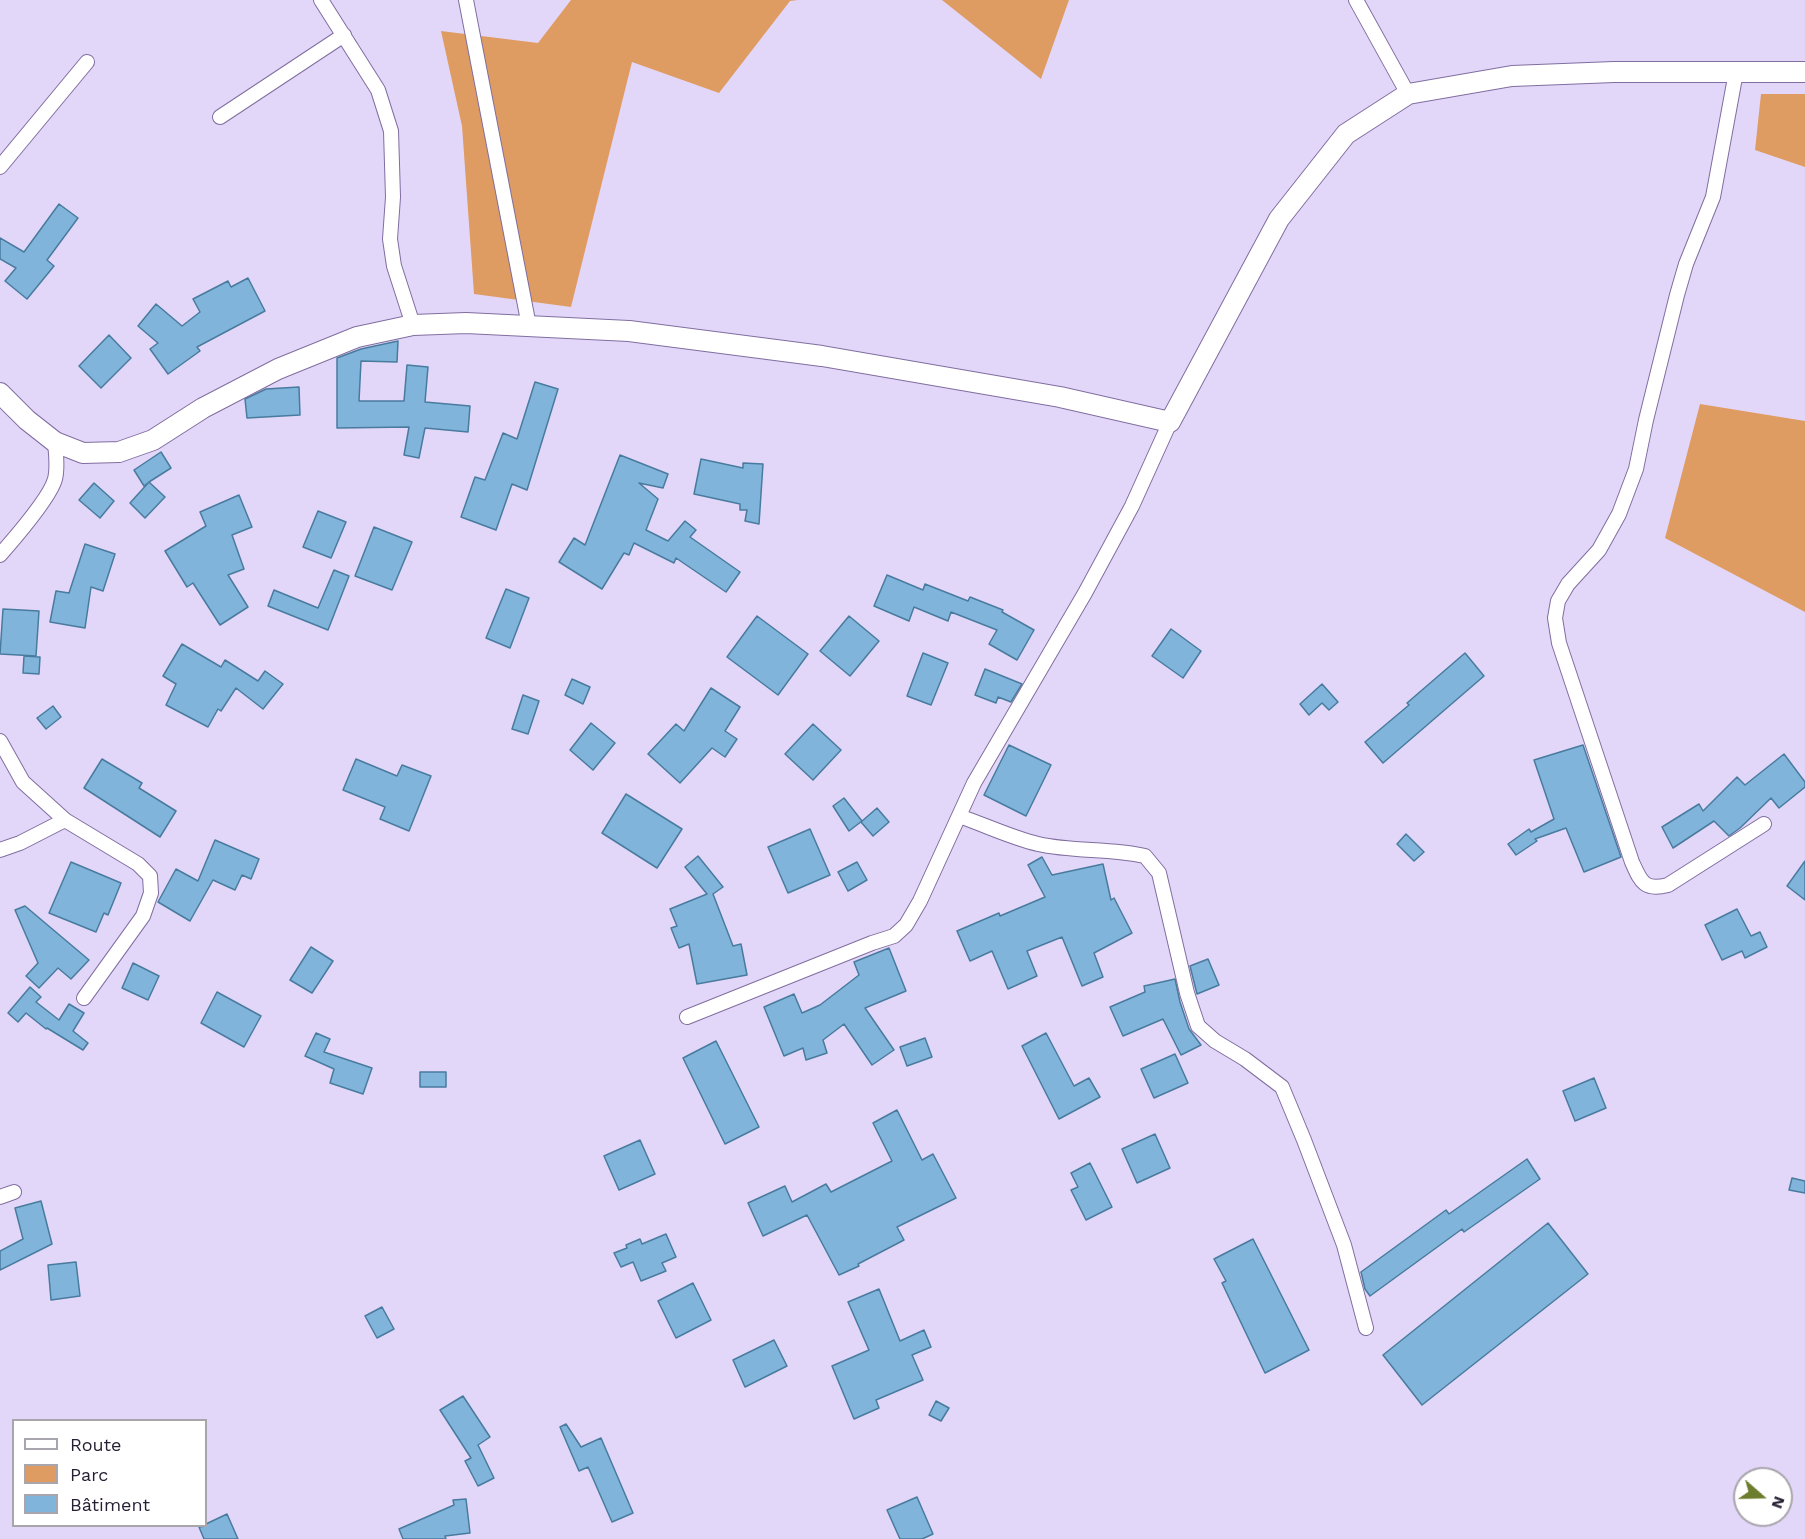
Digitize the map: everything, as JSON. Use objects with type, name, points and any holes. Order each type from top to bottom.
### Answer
[{"type":"street","points":[[321,0],[378,90],[392,131],[393,196],[390,239],[394,266],[412,325]]},
{"type":"street","points":[[466,0],[529,326]]},
{"type":"street","points":[[1356,0],[1408,94]]},
{"type":"street","points":[[220,117],[344,35]]},
{"type":"street","points":[[0,167],[87,62]]},
{"type":"street","points":[[687,1017],[894,936],[906,925],[920,901],[974,783],[1132,506],[1170,422],[1279,219],[1346,134],[1408,94],[1512,76],[1614,72],[1805,72]]},
{"type":"street","points":[[1736,72],[1713,197],[1680,284],[1636,469],[1619,514],[1599,550],[1568,584],[1558,601],[1555,618],[1559,643],[1624,841],[1640,879],[1648,886],[1658,888],[1668,885],[1764,824]]},
{"type":"street","points":[[0,393],[27,420],[55,442],[83,453],[119,452],[153,441],[203,408],[278,369],[357,338],[412,325],[466,323],[628,331],[822,356],[1060,397],[1170,422]]},
{"type":"street","points":[[0,555],[38,507],[54,481],[57,461],[55,442]]},
{"type":"street","points":[[0,741],[23,782],[65,820],[138,864],[150,876],[151,893],[143,916],[84,998]]},
{"type":"street","points":[[959,816],[1038,844],[1084,850],[1121,851],[1145,856],[1159,873],[1187,993],[1198,1026],[1215,1041],[1245,1059],[1282,1087],[1344,1245],[1366,1328]]},
{"type":"street","points":[[0,850],[20,843],[65,820]]},
{"type":"green space","points":[[571,0],[798,0],[790,1],[719,93],[632,62],[571,307],[474,294],[462,126],[441,31],[538,43]]},
{"type":"green space","points":[[942,0],[1069,0],[1041,79]]},
{"type":"green space","points":[[1761,94],[1805,94],[1805,167],[1755,150]]},
{"type":"green space","points":[[1700,404],[1805,421],[1805,612],[1665,538]]},
{"type":"building","points":[[59,204],[78,218],[47,260],[54,266],[27,299],[5,281],[16,268],[0,259],[0,238],[24,252]]},
{"type":"building","points":[[248,278],[265,311],[197,347],[200,351],[168,374],[150,349],[158,343],[138,326],[156,304],[182,326],[200,312],[193,299],[228,281],[231,287]]},
{"type":"building","points":[[109,335],[131,358],[101,388],[79,366]]},
{"type":"building","points":[[398,341],[397,362],[361,361],[359,401],[404,401],[407,365],[428,367],[425,402],[470,406],[468,432],[425,428],[419,458],[404,455],[409,427],[337,428],[337,358],[361,349]]},
{"type":"building","points":[[535,382],[558,389],[527,490],[512,484],[496,530],[461,517],[475,477],[485,480],[503,433],[517,439]]},
{"type":"building","points":[[299,387],[300,415],[247,418],[245,399],[266,389]]},
{"type":"building","points":[[161,452],[171,468],[144,486],[134,470]]},
{"type":"building","points":[[620,455],[668,474],[663,488],[639,483],[658,499],[646,530],[668,541],[685,521],[696,530],[690,537],[740,572],[726,592],[676,558],[674,563],[634,543],[629,555],[624,553],[602,589],[559,562],[574,538],[585,545]]},
{"type":"building","points":[[701,459],[743,468],[743,463],[763,464],[759,524],[745,521],[747,510],[740,510],[740,504],[694,494]]},
{"type":"building","points":[[149,482],[165,497],[145,518],[130,503]]},
{"type":"building","points":[[94,483],[114,501],[100,518],[79,500]]},
{"type":"building","points":[[239,495],[252,527],[232,535],[244,569],[228,575],[248,607],[220,625],[193,583],[187,587],[165,551],[206,526],[200,512]]},
{"type":"building","points":[[318,511],[346,522],[331,558],[303,547]]},
{"type":"building","points":[[374,527],[412,542],[392,590],[355,576]]},
{"type":"building","points":[[85,544],[115,554],[103,591],[91,587],[85,628],[50,622],[56,591],[69,593]]},
{"type":"building","points":[[334,570],[349,576],[328,630],[268,606],[274,590],[318,608]]},
{"type":"building","points":[[887,575],[923,590],[925,584],[968,601],[970,597],[1003,610],[1002,612],[1034,630],[1017,660],[989,644],[997,630],[951,612],[948,621],[914,607],[909,621],[874,606]]},
{"type":"building","points":[[506,589],[529,598],[510,648],[486,638]]},
{"type":"building","points":[[3,609],[39,611],[36,656],[0,654]]},
{"type":"building","points":[[757,616],[808,654],[778,695],[727,657]]},
{"type":"building","points":[[849,616],[879,641],[850,676],[820,651]]},
{"type":"building","points":[[1171,629],[1201,651],[1183,678],[1152,656]]},
{"type":"building","points":[[182,644],[221,667],[225,660],[258,681],[265,671],[283,684],[263,709],[236,688],[221,711],[218,709],[208,727],[166,705],[176,684],[163,676]]},
{"type":"building","points":[[923,653],[948,663],[931,705],[907,696]]},
{"type":"building","points":[[1465,653],[1484,676],[1383,763],[1365,742]]},
{"type":"building","points":[[24,656],[40,657],[39,674],[23,673]]},
{"type":"building","points":[[985,669],[1022,684],[1011,702],[998,697],[996,703],[975,695]]},
{"type":"building","points":[[572,679],[590,687],[583,704],[565,695]]},
{"type":"building","points":[[1322,684],[1338,702],[1329,710],[1322,703],[1309,715],[1300,704]]},
{"type":"building","points":[[711,688],[740,707],[725,731],[737,739],[725,757],[712,748],[680,783],[648,754],[676,724],[684,731]]},
{"type":"building","points":[[523,695],[539,701],[528,734],[512,729]]},
{"type":"building","points":[[53,706],[61,717],[46,729],[37,718]]},
{"type":"building","points":[[591,723],[615,743],[593,770],[570,750]]},
{"type":"building","points":[[813,724],[841,750],[813,780],[785,754]]},
{"type":"building","points":[[1009,745],[1051,765],[1026,816],[984,795]]},
{"type":"building","points":[[1583,745],[1621,857],[1584,872],[1566,828],[1535,839],[1537,841],[1516,855],[1508,844],[1529,829],[1531,832],[1554,819],[1534,760]]},
{"type":"building","points":[[1784,754],[1805,782],[1805,787],[1779,808],[1771,798],[1729,836],[1714,821],[1673,848],[1662,827],[1699,804],[1703,811],[1737,777],[1745,785]]},
{"type":"building","points":[[102,759],[142,783],[139,788],[176,811],[160,837],[84,788]]},
{"type":"building","points":[[356,759],[397,776],[402,765],[431,776],[409,831],[380,819],[385,807],[343,790]]},
{"type":"building","points":[[626,794],[682,829],[657,868],[602,833]]},
{"type":"building","points":[[844,798],[862,821],[849,831],[833,806]]},
{"type":"building","points":[[877,808],[889,822],[873,836],[861,822]]},
{"type":"building","points":[[810,829],[830,875],[788,893],[768,847]]},
{"type":"building","points":[[1406,834],[1424,852],[1414,861],[1397,844]]},
{"type":"building","points":[[215,840],[259,859],[251,879],[242,875],[235,890],[213,880],[190,921],[158,902],[176,869],[198,881]]},
{"type":"building","points":[[698,856],[723,887],[713,894],[733,946],[741,944],[747,975],[697,984],[689,944],[679,948],[671,928],[677,926],[670,909],[707,894],[685,867]]},
{"type":"building","points":[[1042,857],[1052,875],[1103,864],[1111,900],[1114,898],[1132,933],[1094,953],[1103,977],[1082,986],[1062,937],[1027,951],[1037,976],[1008,989],[992,951],[970,961],[957,931],[1045,897],[1028,865]]},
{"type":"building","points":[[1805,861],[1805,900],[1787,886]]},
{"type":"building","points":[[71,862],[121,883],[108,915],[104,913],[96,932],[49,913]]},
{"type":"building","points":[[857,862],[867,880],[848,891],[838,872]]},
{"type":"building","points":[[25,906],[89,960],[71,979],[58,968],[39,988],[26,976],[38,963],[15,910]]},
{"type":"building","points":[[1737,909],[1751,936],[1760,932],[1767,947],[1745,958],[1742,951],[1722,960],[1705,925]]},
{"type":"building","points":[[311,947],[333,961],[312,993],[290,980]]},
{"type":"building","points":[[889,948],[906,991],[865,1008],[894,1050],[872,1065],[844,1024],[823,1040],[827,1053],[806,1060],[803,1048],[784,1056],[764,1007],[794,994],[802,1013],[820,1005],[859,975],[854,962]]},
{"type":"building","points":[[1208,959],[1219,985],[1197,994],[1190,966]]},
{"type":"building","points":[[133,963],[159,976],[148,1000],[122,988]]},
{"type":"building","points":[[1175,979],[1189,1029],[1201,1045],[1181,1055],[1163,1019],[1123,1036],[1110,1007],[1145,992],[1144,986]]},
{"type":"building","points":[[30,987],[41,997],[36,1002],[59,1020],[69,1004],[84,1013],[73,1031],[88,1043],[83,1050],[46,1029],[26,1013],[18,1022],[8,1013]]},
{"type":"building","points":[[217,992],[261,1016],[244,1047],[201,1023]]},
{"type":"building","points":[[316,1033],[330,1039],[324,1052],[372,1068],[363,1094],[330,1083],[334,1069],[305,1056]]},
{"type":"building","points":[[1046,1033],[1074,1086],[1089,1078],[1100,1097],[1059,1119],[1022,1046]]},
{"type":"building","points":[[925,1038],[932,1057],[907,1066],[900,1047]]},
{"type":"building","points":[[716,1041],[759,1127],[725,1144],[683,1058]]},
{"type":"building","points":[[1175,1054],[1188,1083],[1154,1098],[1141,1069]]},
{"type":"building","points":[[420,1072],[446,1072],[446,1087],[420,1087]]},
{"type":"building","points":[[1594,1078],[1606,1108],[1575,1121],[1563,1091]]},
{"type":"building","points":[[897,1110],[922,1160],[933,1154],[956,1198],[897,1227],[904,1240],[839,1275],[807,1215],[763,1236],[748,1203],[785,1186],[792,1202],[826,1184],[831,1192],[892,1161],[873,1123]]},
{"type":"building","points":[[1155,1134],[1170,1168],[1137,1183],[1122,1149]]},
{"type":"building","points":[[640,1140],[655,1174],[619,1190],[604,1156]]},
{"type":"building","points":[[1527,1159],[1540,1179],[1464,1232],[1462,1229],[1370,1296],[1365,1289],[1361,1272],[1446,1210],[1449,1214]]},
{"type":"building","points":[[1090,1163],[1112,1207],[1086,1220],[1071,1190],[1078,1187],[1071,1173]]},
{"type":"building","points":[[1792,1178],[1805,1181],[1805,1193],[1789,1190]]},
{"type":"building","points":[[41,1201],[52,1244],[0,1270],[0,1251],[23,1239],[15,1208]]},
{"type":"building","points":[[1548,1223],[1588,1274],[1422,1405],[1383,1355]]},
{"type":"building","points":[[666,1234],[676,1257],[662,1263],[666,1271],[641,1281],[633,1262],[621,1267],[614,1253],[640,1239],[642,1244]]},
{"type":"building","points":[[1253,1239],[1309,1350],[1265,1373],[1222,1283],[1226,1281],[1214,1259]]},
{"type":"building","points":[[76,1262],[80,1296],[51,1300],[48,1265]]},
{"type":"building","points":[[693,1283],[711,1320],[676,1338],[658,1301]]},
{"type":"building","points":[[879,1289],[900,1341],[924,1330],[931,1347],[912,1355],[923,1380],[876,1400],[879,1408],[854,1419],[832,1366],[869,1350],[848,1302]]},
{"type":"building","points":[[382,1307],[394,1329],[377,1338],[365,1316]]},
{"type":"building","points":[[774,1340],[787,1366],[745,1387],[733,1360]]},
{"type":"building","points":[[463,1396],[490,1437],[478,1445],[494,1478],[478,1486],[465,1461],[471,1458],[440,1410]]},
{"type":"building","points":[[936,1401],[949,1408],[941,1421],[929,1415]]},
{"type":"building","points":[[566,1424],[581,1447],[601,1438],[633,1513],[612,1522],[588,1467],[579,1471],[560,1427]]},
{"type":"building","points":[[917,1497],[933,1534],[922,1539],[900,1539],[887,1510]]},
{"type":"building","points":[[466,1499],[470,1533],[445,1536],[446,1539],[403,1539],[399,1529],[454,1505],[453,1500]]},
{"type":"building","points":[[227,1514],[238,1539],[204,1539],[199,1527],[207,1527],[207,1524]]}]
